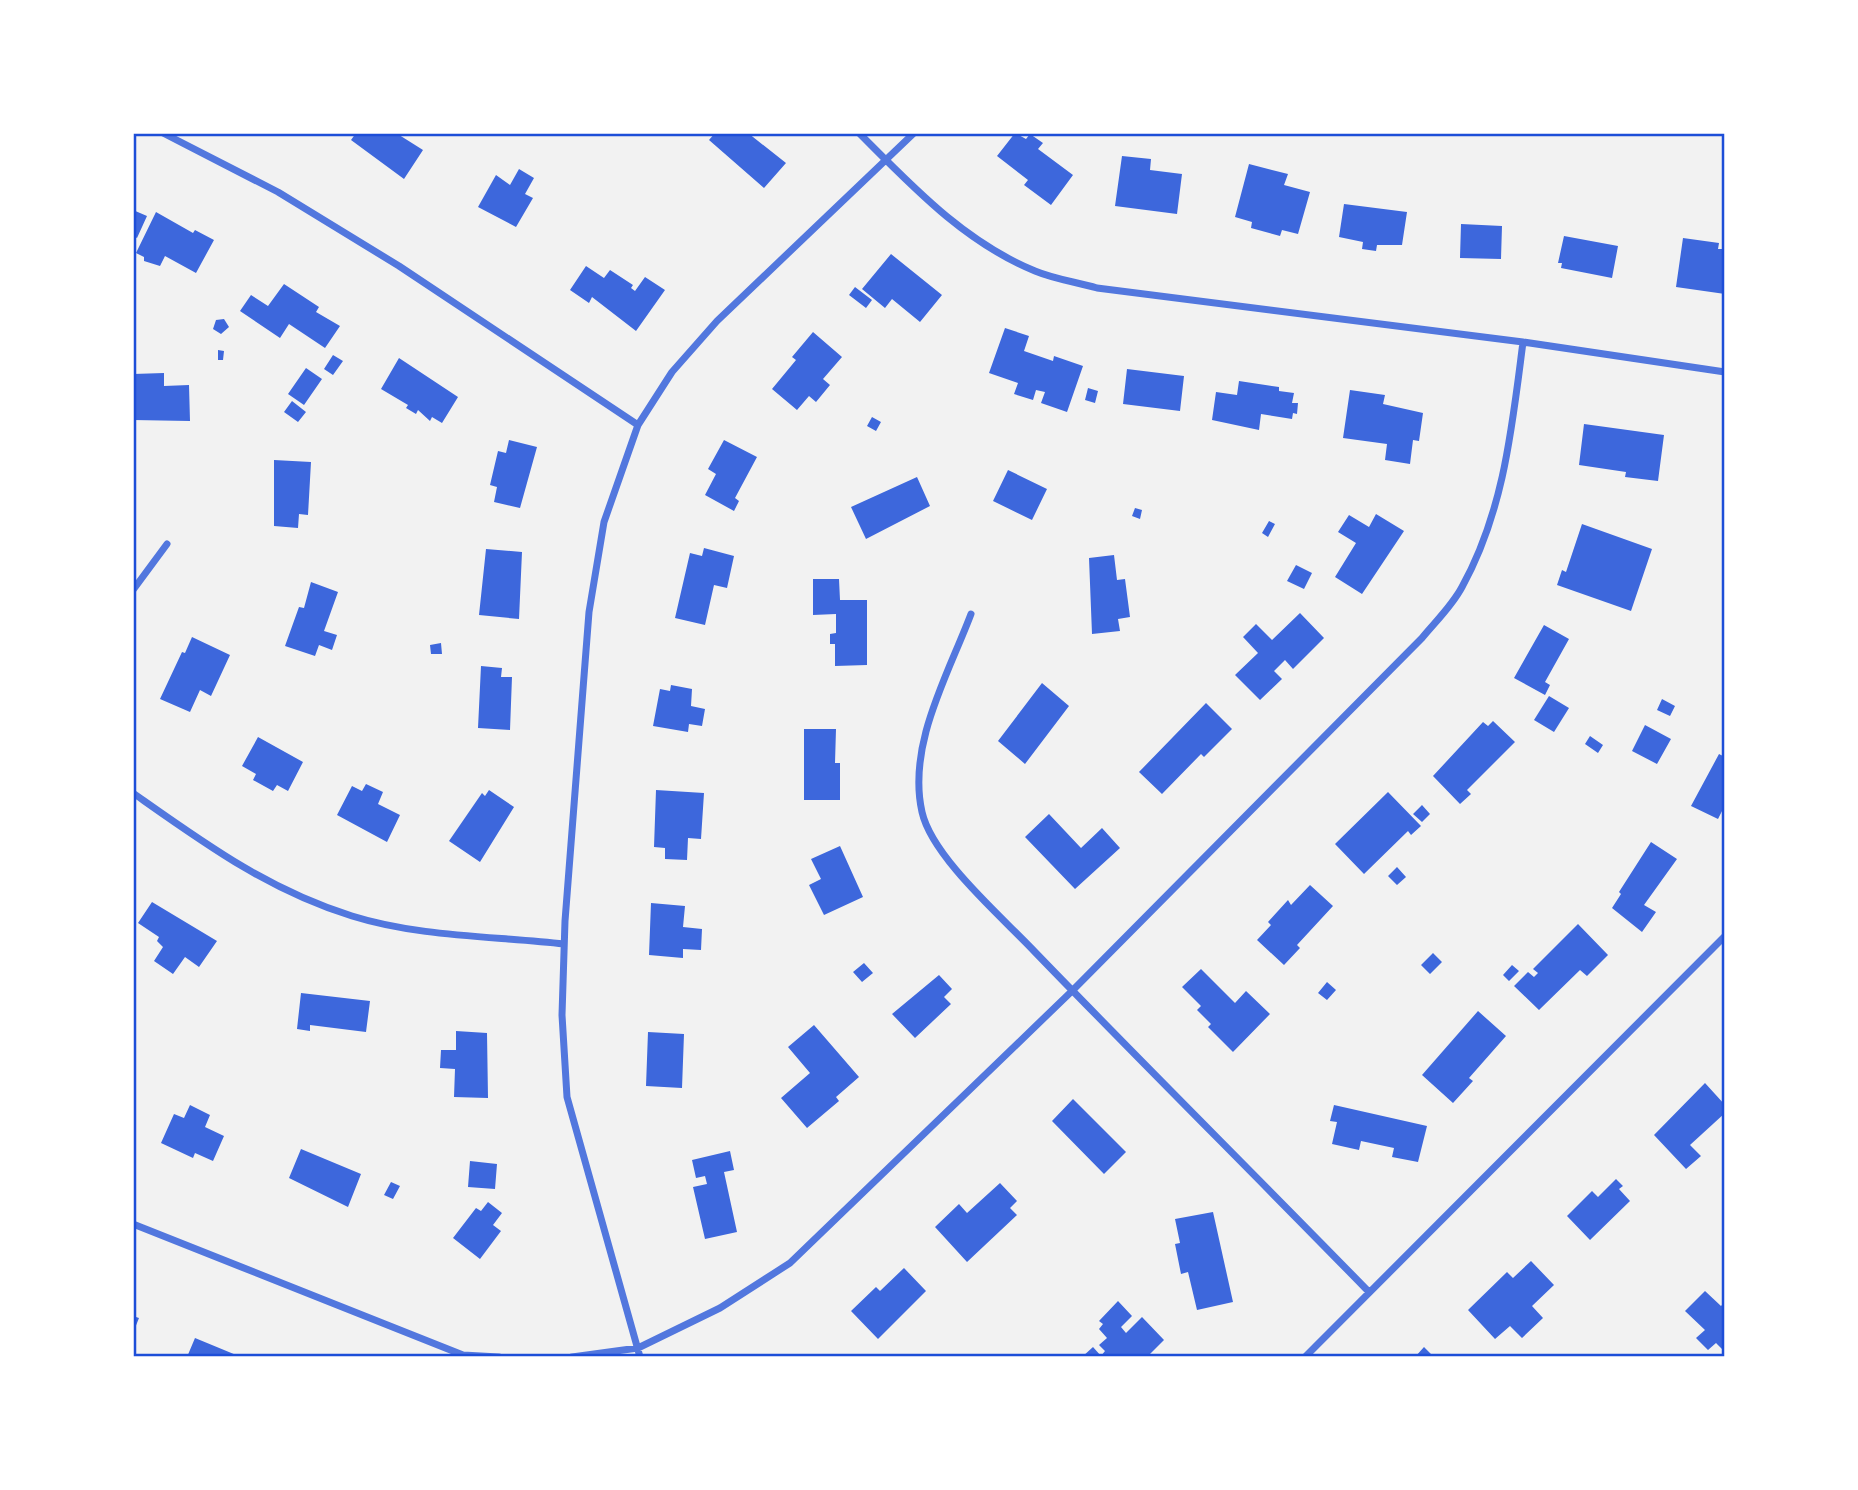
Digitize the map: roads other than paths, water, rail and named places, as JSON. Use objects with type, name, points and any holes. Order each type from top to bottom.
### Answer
[{"type":"street","points":[[163,133],[278,192],[399,266],[638,425]]},
{"type":"street","points":[[859,133],[941,214],[994,251],[1036,272],[1097,288],[1523,342],[1725,372]]},
{"type":"street","points":[[640,1357],[567,1097],[562,1015],[564,944],[589,612],[604,522],[638,425],[672,372],[717,321],[914,133]]},
{"type":"street","points":[[572,1357],[638,1348],[720,1308],[790,1263],[1072,991],[1422,638],[1461,590],[1487,536],[1506,470],[1523,342]]},
{"type":"street","points":[[133,590],[167,544]]},
{"type":"street","points":[[971,614],[926,730],[918,773],[922,813],[937,845],[971,885],[1072,991],[1369,1293]]},
{"type":"street","points":[[133,793],[234,864],[298,896],[354,916],[415,929],[564,944]]},
{"type":"street","points":[[1305,1357],[1725,936]]},
{"type":"street","points":[[133,1224],[463,1354],[499,1357]]}]
